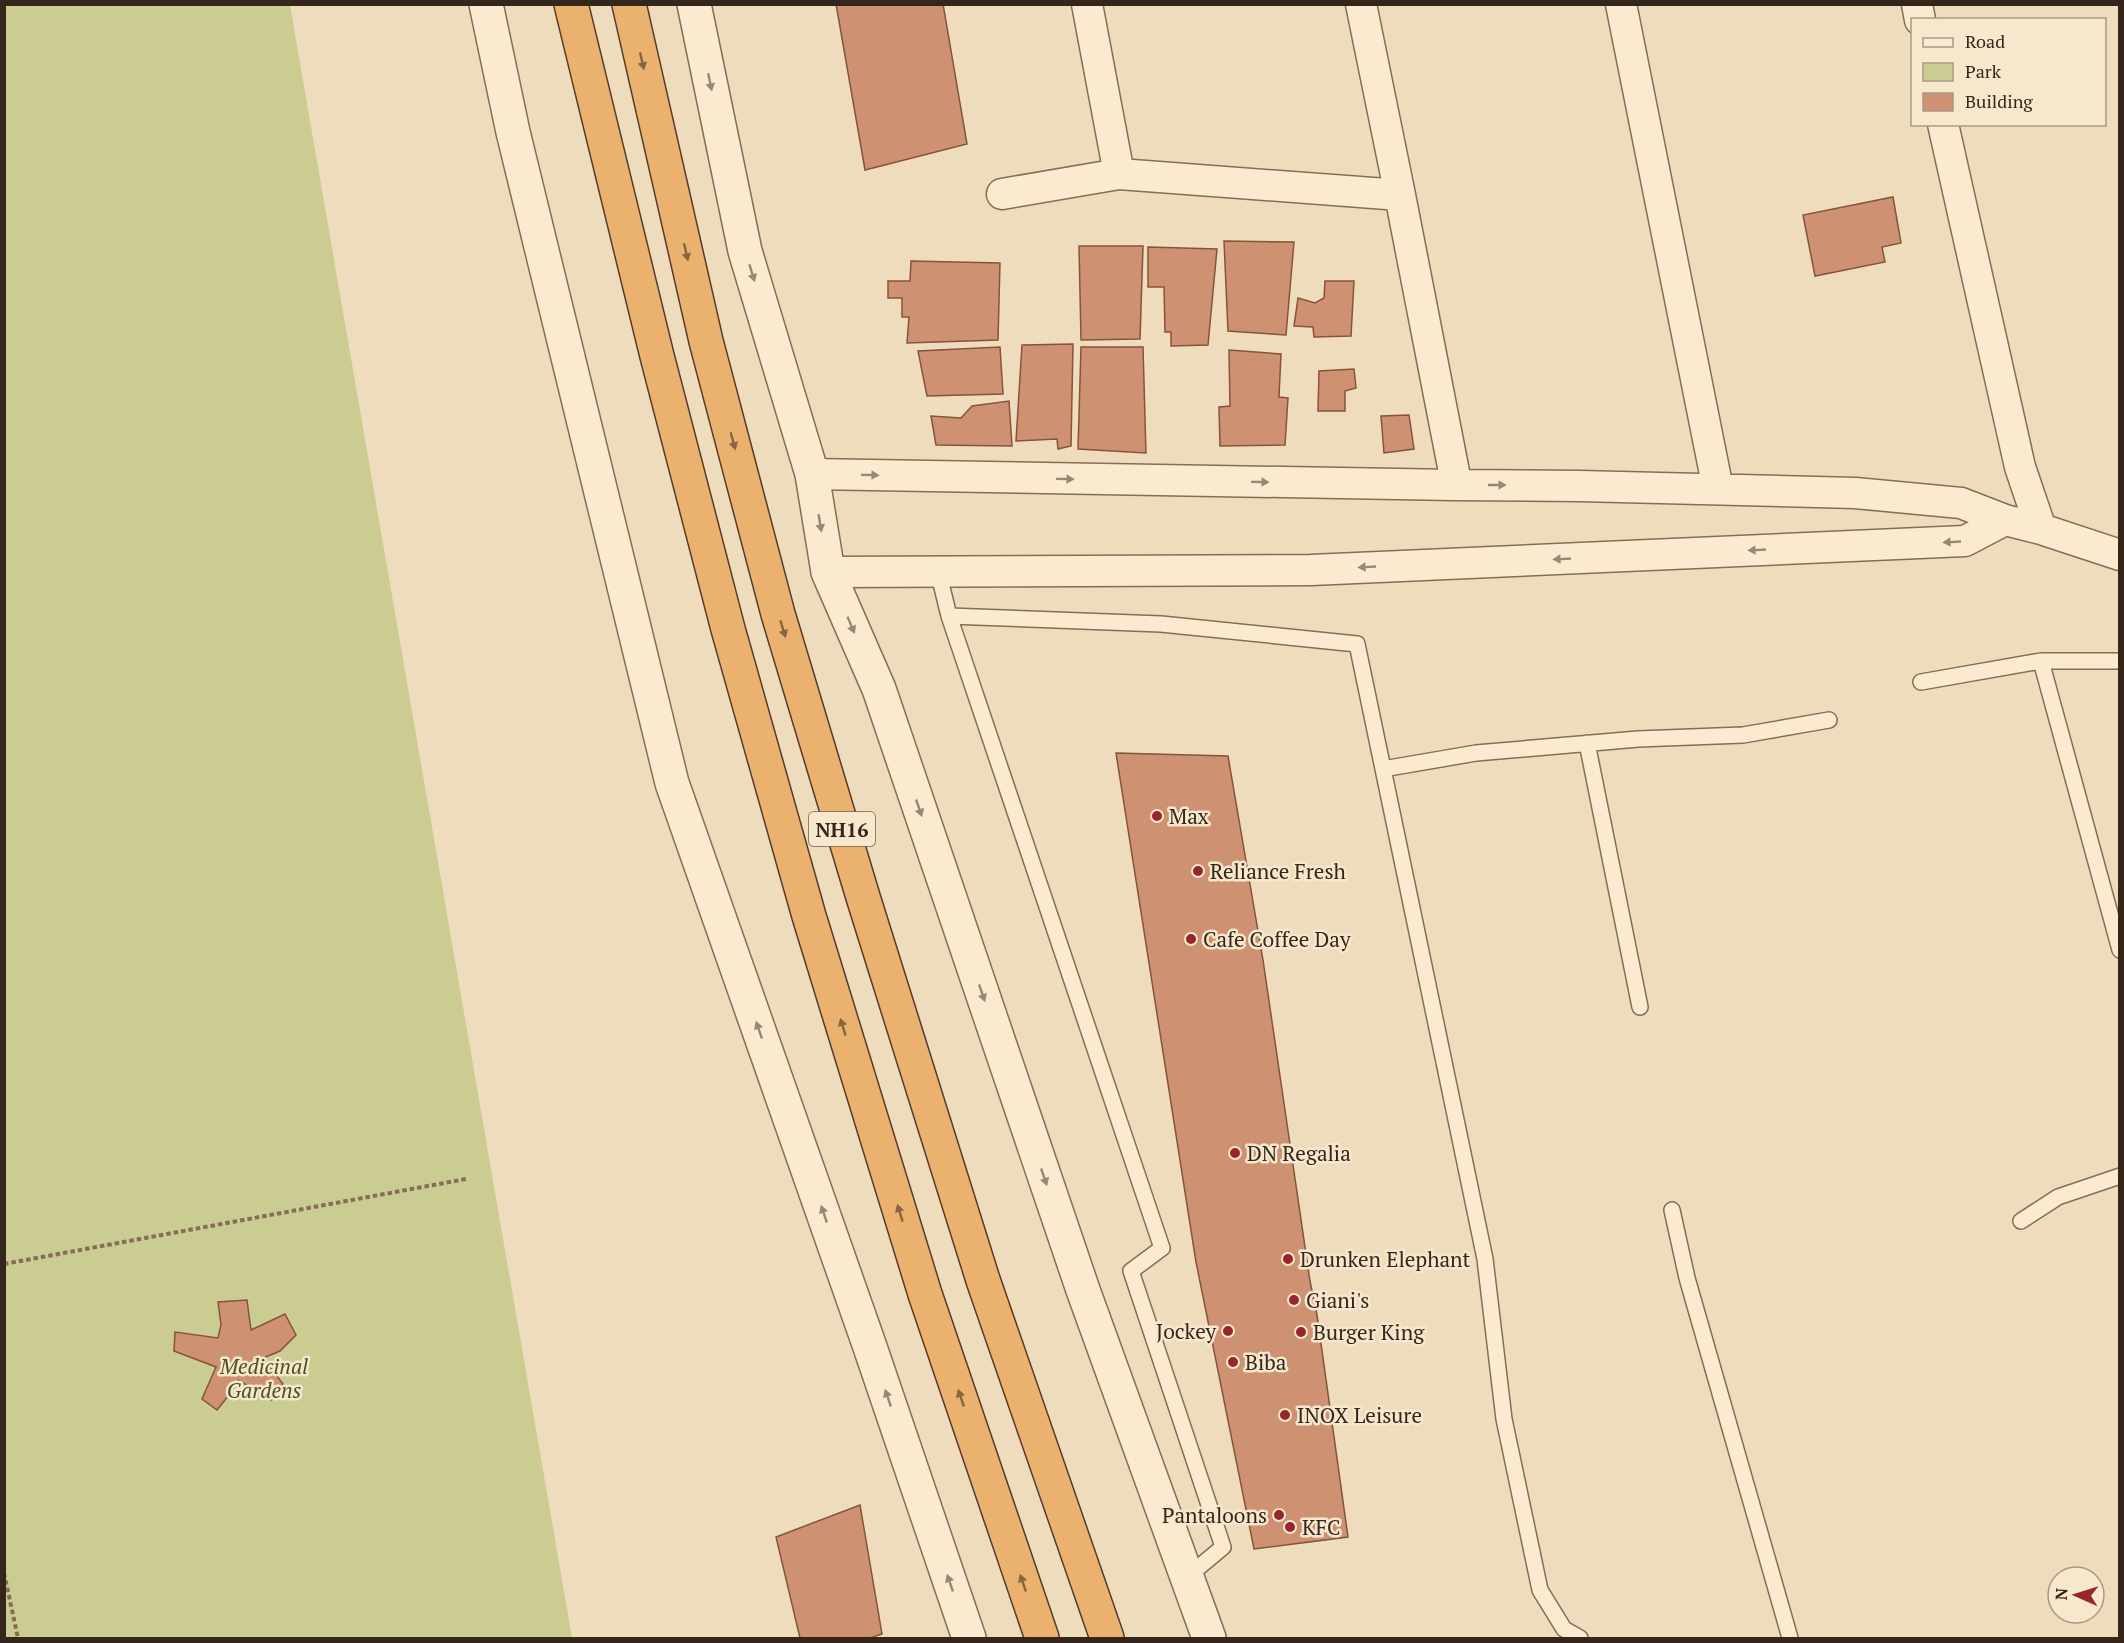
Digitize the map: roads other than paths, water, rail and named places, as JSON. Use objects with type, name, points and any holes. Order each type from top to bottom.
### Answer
[{"type":"highway","name":"NH16","points":[[571,4],[657,356],[728,629],[809,916],[925,1294],[1042,1638]]},
{"type":"highway","name":"NH16","points":[[629,4],[706,341],[782,625],[863,897],[983,1280],[1107,1638]]},
{"type":"street","points":[[486,4],[513,132],[672,783],[867,1335],[969,1638]]},
{"type":"street","points":[[694,4],[745,251],[812,474],[828,572],[879,689],[1083,1290],[1209,1638]]},
{"type":"street","points":[[1088,4],[1119,174]]},
{"type":"street","points":[[1361,4],[1455,477],[1454,485]]},
{"type":"street","points":[[1620,4],[1718,489]]},
{"type":"street","points":[[1943,126],[2019,467],[2041,529]]},
{"type":"street","points":[[1002,194],[1119,174],[1400,195]]},
{"type":"street","points":[[812,474],[1580,486],[1855,493],[1961,503],[2005,520],[2041,529],[2120,555]]},
{"type":"street","points":[[828,572],[1311,570],[1953,542],[1965,541],[2005,520]]},
{"type":"lane","points":[[938,571],[949,616],[1162,1248],[1131,1271],[1223,1547],[1187,1577]]},
{"type":"lane","points":[[949,616],[1161,624],[1357,644],[1485,1259],[1504,1419],[1540,1590],[1564,1629],[1580,1638]]},
{"type":"lane","points":[[2041,660],[2120,950]]},
{"type":"lane","points":[[1921,682],[2041,660],[2120,661]]},
{"type":"lane","points":[[1383,769],[1476,753],[1638,739],[1743,735],[1829,720]]},
{"type":"lane","points":[[1587,743],[1640,1007]]},
{"type":"lane","points":[[2020,1221],[2058,1197],[2120,1176]]},
{"type":"lane","points":[[1672,1210],[1687,1278],[1790,1638]]},
{"type":"place","name":"Max","points":[[1157,816]]},
{"type":"place","name":"Reliance Fresh","points":[[1198,871]]},
{"type":"place","name":"Cafe Coffee Day","points":[[1191,939]]},
{"type":"place","name":"DN Regalia","points":[[1235,1153]]},
{"type":"place","name":"Drunken Elephant","points":[[1288,1259]]},
{"type":"place","name":"Giani's","points":[[1294,1300]]},
{"type":"place","name":"Jockey","points":[[1228,1331]]},
{"type":"place","name":"Burger King","points":[[1301,1332]]},
{"type":"place","name":"Biba","points":[[1233,1362]]},
{"type":"place","name":"INOX Leisure","points":[[1285,1415]]},
{"type":"place","name":"Pantaloons","points":[[1279,1515]]},
{"type":"place","name":"KFC","points":[[1290,1527]]},
{"type":"park label","name":"Medicinal Gardens","points":[[264,1378]]}]
